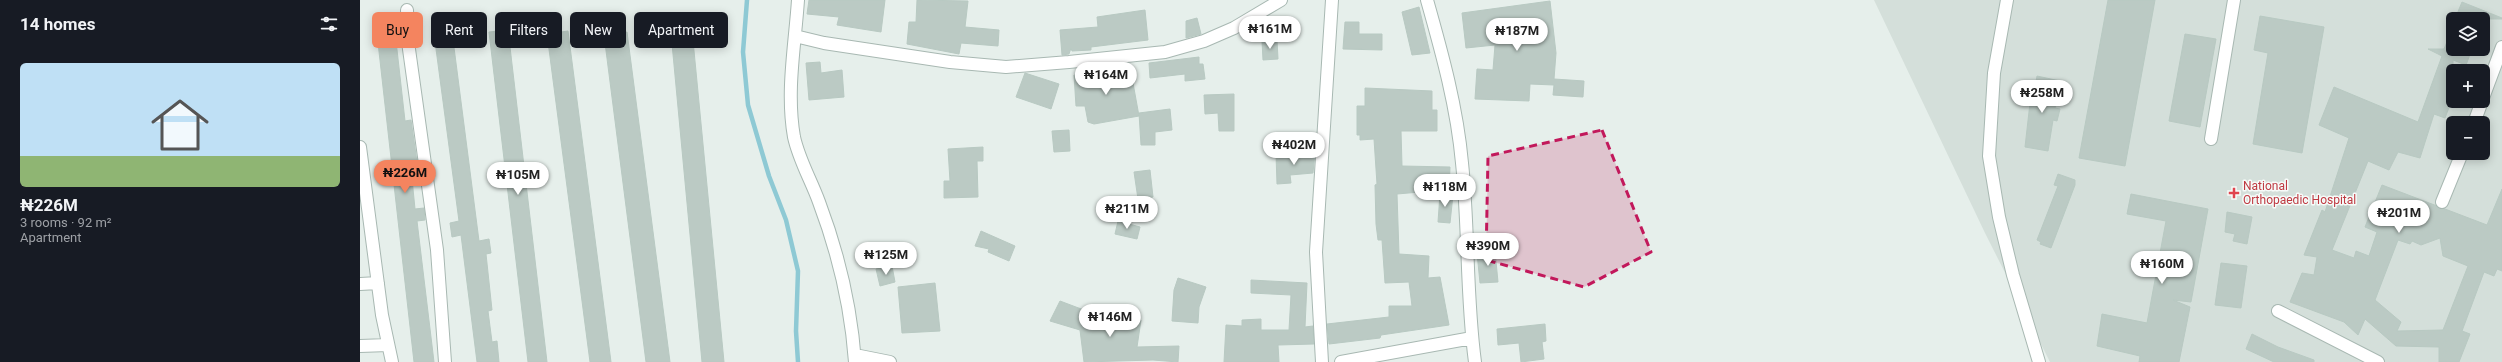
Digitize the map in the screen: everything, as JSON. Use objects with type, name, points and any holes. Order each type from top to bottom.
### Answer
[{"type":"street","points":[[798,0],[791,103],[794,137],[800,159],[819,201],[838,257],[850,310],[855,358],[890,362]]},
{"type":"street","points":[[795,36],[824,43],[950,62],[1006,67],[1165,52],[1197,43],[1234,28],[1281,0]]},
{"type":"street","points":[[1322,362],[1316,252],[1332,0]]},
{"type":"street","points":[[1427,0],[1444,63],[1457,123],[1462,163],[1474,362]]},
{"type":"street","points":[[2007,0],[1994,73],[1989,156],[1999,217],[2013,275],[2039,362]]},
{"type":"street","points":[[2211,139],[2234,0]]},
{"type":"street","points":[[407,10],[408,42],[437,250],[445,362]]},
{"type":"street","points":[[2490,79],[2502,47]]},
{"type":"street","points":[[360,147],[364,215],[392,362]]},
{"type":"street","points":[[2442,202],[2459,160]]},
{"type":"street","points":[[360,284],[378,283]]},
{"type":"street","points":[[2278,311],[2378,362]]},
{"type":"street","points":[[1341,362],[1472,338]]},
{"type":"street","points":[[360,346],[388,345]]},
{"type":"highlighted area","points":[[1602,130],[1651,252],[1584,287],[1486,260],[1488,156]]},
{"type":"shaded area","name":"National Orthopaedic Hospital","points":[[1874,0],[2502,0],[2502,362],[2050,362],[1985,233]]},
{"type":"building","points":[[809,0],[885,0],[881,32],[837,25],[839,17],[807,14]]},
{"type":"building","points":[[917,0],[968,1],[965,27],[999,30],[998,46],[961,43],[959,54],[907,44],[909,22],[916,22]]},
{"type":"building","points":[[2108,0],[2155,0],[2125,166],[2079,158]]},
{"type":"building","points":[[1550,1],[1556,53],[1554,79],[1584,81],[1583,97],[1553,95],[1554,85],[1530,84],[1529,101],[1475,99],[1477,69],[1493,70],[1495,45],[1466,48],[1462,13]]},
{"type":"building","points":[[2462,2],[2487,12],[2458,12]]},
{"type":"building","points":[[1419,7],[1430,53],[1412,55],[1402,12]]},
{"type":"building","points":[[1145,10],[1148,40],[1091,47],[1091,50],[1072,51],[1071,48],[1069,54],[1062,55],[1060,30],[1098,27],[1097,17]]},
{"type":"building","points":[[2490,13],[2502,18],[2490,19]]},
{"type":"building","points":[[2260,16],[2324,27],[2302,153],[2253,144],[2268,53],[2254,50]]},
{"type":"building","points":[[1197,18],[1201,34],[1186,38],[1186,21]]},
{"type":"building","points":[[1345,22],[1359,22],[1359,34],[1382,34],[1382,50],[1343,49]]},
{"type":"building","points":[[495,31],[495,48],[510,48],[547,362],[528,362],[489,32]]},
{"type":"building","points":[[568,31],[611,362],[590,362],[549,48],[562,48],[562,32]]},
{"type":"building","points":[[626,32],[670,362],[646,362],[606,48],[626,48]]},
{"type":"building","points":[[2185,34],[2216,39],[2200,127],[2169,121]]},
{"type":"building","points":[[1277,40],[1278,59],[1263,60],[1262,41]]},
{"type":"building","points":[[2446,44],[2446,56],[2469,56],[2466,64],[2453,60],[2453,64],[2446,64],[2446,108],[2449,108],[2445,118],[2434,114],[2420,158],[2398,152],[2389,170],[2368,161],[2332,250],[2354,258],[2356,251],[2369,256],[2377,232],[2365,227],[2382,185],[2487,225],[2502,189],[2502,271],[2497,269],[2494,276],[2484,272],[2462,331],[2470,334],[2459,362],[2439,362],[2439,347],[2396,346],[2365,319],[2358,335],[2344,322],[2290,302],[2302,273],[2314,275],[2317,257],[2304,255],[2322,210],[2325,212],[2349,138],[2319,125],[2334,87],[2418,122],[2442,56],[2428,49],[2444,49]],"holes":[[[2440,238],[2443,256],[2468,266],[2443,330],[2397,331],[2401,322],[2375,300],[2398,240],[2410,244],[2412,241],[2421,245]]]},
{"type":"building","points":[[379,48],[397,48],[405,121],[411,120],[418,169],[411,169],[415,209],[424,208],[425,220],[417,221],[434,362],[414,362]]},
{"type":"building","points":[[436,48],[454,48],[479,241],[489,239],[491,253],[486,254],[492,310],[488,311],[492,342],[497,341],[499,362],[477,362],[461,235],[452,237],[450,223],[459,221]]},
{"type":"building","points":[[672,48],[694,48],[724,362],[702,362]]},
{"type":"building","points":[[1199,57],[1199,64],[1203,64],[1205,79],[1185,81],[1185,74],[1150,78],[1149,63]]},
{"type":"building","points":[[820,62],[821,73],[842,70],[844,97],[809,100],[806,63]]},
{"type":"building","points":[[1131,72],[1139,116],[1094,124],[1088,122],[1085,106],[1076,106],[1074,75]]},
{"type":"building","points":[[1025,73],[1059,84],[1051,109],[1016,97]]},
{"type":"building","points":[[2037,76],[2060,81],[2055,108],[2060,109],[2057,121],[2053,120],[2048,151],[2025,147],[2030,103],[2032,103]]},
{"type":"building","points":[[1365,88],[1432,91],[1432,110],[1437,110],[1437,131],[1401,131],[1402,166],[1450,167],[1449,192],[1397,194],[1399,254],[1429,256],[1428,278],[1440,277],[1449,325],[1381,335],[1380,338],[1329,344],[1327,324],[1389,317],[1389,306],[1412,306],[1409,282],[1385,283],[1382,240],[1378,240],[1376,224],[1375,185],[1377,184],[1374,139],[1360,140],[1360,135],[1357,135],[1357,106],[1365,106]]},
{"type":"building","points":[[1234,94],[1234,131],[1219,131],[1218,113],[1205,114],[1204,95]]},
{"type":"building","points":[[1170,109],[1172,130],[1155,132],[1155,145],[1141,145],[1139,113]]},
{"type":"building","points":[[1069,130],[1070,151],[1054,152],[1052,131]]},
{"type":"building","points":[[983,147],[983,161],[977,161],[978,197],[944,198],[944,181],[950,181],[948,149]]},
{"type":"building","points":[[1315,152],[1313,173],[1290,175],[1291,183],[1277,184],[1276,154]]},
{"type":"building","points":[[1150,170],[1153,197],[1138,199],[1134,172]]},
{"type":"building","points":[[2058,174],[2075,180],[2075,185],[2051,248],[2040,244],[2041,242],[2037,240],[2058,186],[2054,185]]},
{"type":"building","points":[[1440,194],[1453,195],[1450,223],[1438,222]]},
{"type":"building","points":[[2131,194],[2208,209],[2191,302],[2173,300],[2190,307],[2179,362],[2139,362],[2140,356],[2097,346],[2102,314],[2147,323],[2166,221],[2127,214]]},
{"type":"building","points":[[2227,212],[2252,217],[2247,244],[2233,241],[2235,234],[2225,232]]},
{"type":"building","points":[[1118,221],[1140,227],[1137,239],[1115,234]]},
{"type":"building","points":[[981,231],[1015,246],[1009,261],[988,252],[989,249],[975,246]]},
{"type":"building","points":[[1495,251],[1498,282],[1480,283],[1477,253]]},
{"type":"building","points":[[2221,263],[2247,266],[2241,308],[2215,305]]},
{"type":"building","points":[[892,266],[895,282],[880,286],[876,269]]},
{"type":"building","points":[[1178,278],[1206,287],[1199,307],[1198,323],[1172,321],[1174,290]]},
{"type":"building","points":[[1251,280],[1307,283],[1305,327],[1313,326],[1314,344],[1278,345],[1279,362],[1224,362],[1226,325],[1242,326],[1242,320],[1261,319],[1261,330],[1289,330],[1291,295],[1251,293]]},
{"type":"building","points":[[935,283],[940,331],[902,333],[898,287]]},
{"type":"building","points":[[1060,301],[1129,327],[1130,319],[1141,320],[1137,347],[1179,346],[1178,362],[1153,360],[1084,362],[1080,330],[1050,321]]},
{"type":"building","points":[[1545,324],[1546,341],[1542,342],[1544,359],[1521,362],[1519,343],[1498,345],[1497,329]]},
{"type":"building","points":[[2252,334],[2278,347],[2314,360],[2314,362],[2274,362],[2246,349]]},
{"type":"waterway","points":[[747,0],[743,52],[748,105],[769,176],[786,220],[798,271],[796,331],[798,362]]},
{"type":"place","name":"National Orthopaedic Hospital","points":[[2234,193]]}]
